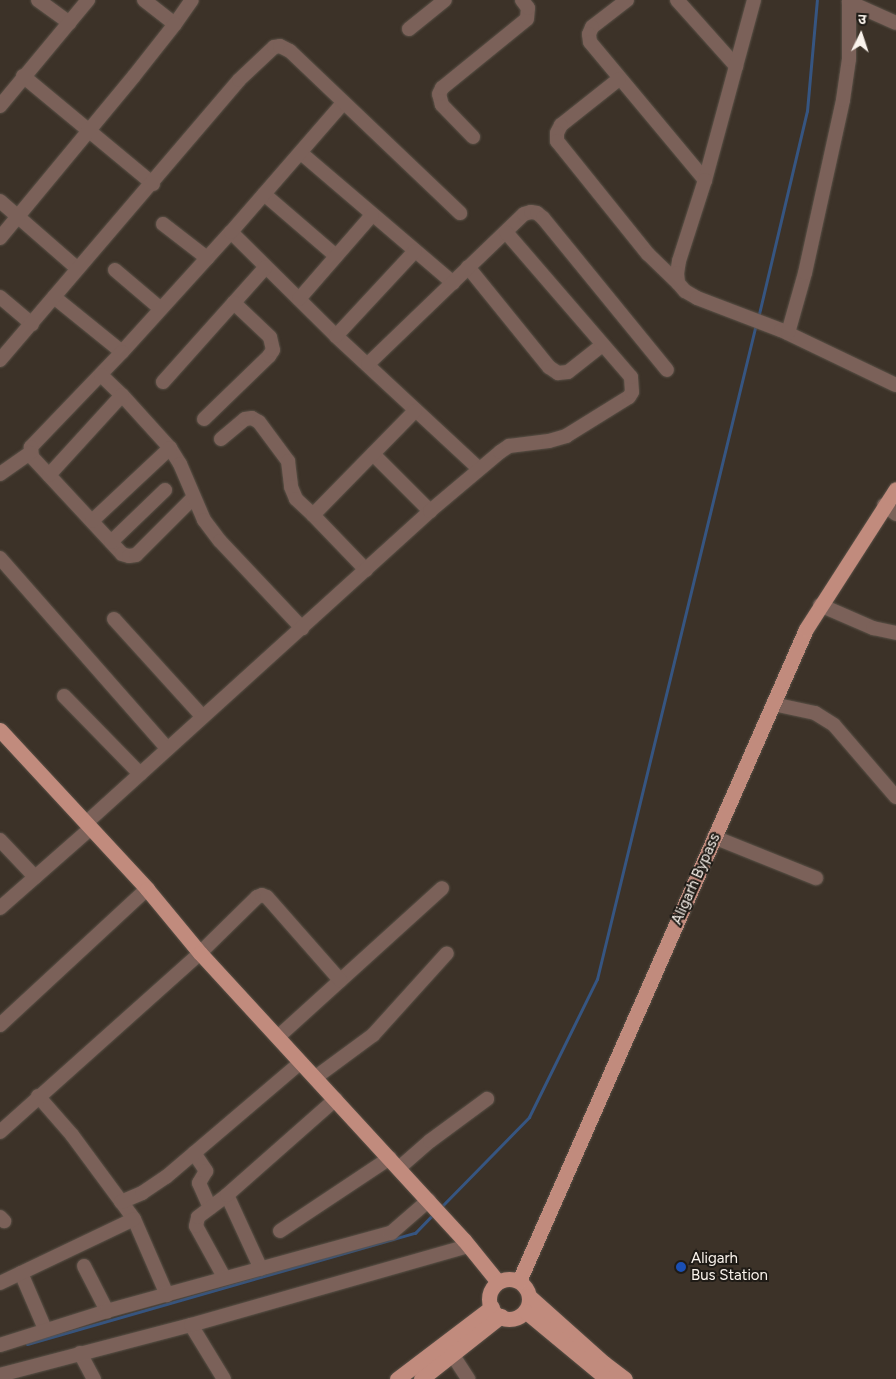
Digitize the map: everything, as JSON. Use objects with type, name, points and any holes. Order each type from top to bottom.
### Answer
[{"type":"main road","name":"Aligarh Bypass","points":[[519,1281],[806,629],[820,605],[890,509],[896,489]]},
{"type":"main road","points":[[0,730],[148,889],[200,953],[280,1036],[301,1062],[467,1243],[498,1282]]},
{"type":"main road","points":[[496,1312],[490,1296],[498,1282],[508,1279],[519,1281],[527,1290],[529,1296],[604,1363],[625,1379]]},
{"type":"main road","points":[[496,1312],[514,1318],[524,1311],[529,1296]]},
{"type":"main road","points":[[524,1311],[607,1379]]},
{"type":"main road","points":[[420,1379],[452,1354],[496,1312]]},
{"type":"main road","points":[[397,1379],[496,1312]]},
{"type":"street","points":[[38,0],[70,23]]},
{"type":"street","points":[[0,106],[88,0]]},
{"type":"street","points":[[144,0],[174,24]]},
{"type":"street","points":[[0,238],[90,130],[192,0]]},
{"type":"street","points":[[409,29],[445,0]]},
{"type":"street","points":[[473,137],[439,101],[438,94],[442,88],[528,19],[528,8],[522,0]]},
{"type":"street","points":[[627,0],[592,27],[589,34],[590,42],[705,180]]},
{"type":"street","points":[[677,0],[736,66]]},
{"type":"street","points":[[678,283],[679,261],[705,180],[754,0]]},
{"type":"street","points":[[785,331],[807,264],[843,100],[849,59],[849,1],[896,23]]},
{"type":"street","points":[[0,360],[240,80],[274,47],[280,46],[290,51],[460,213]]},
{"type":"street","points":[[23,76],[90,130],[152,184]]},
{"type":"street","points":[[619,79],[561,126],[557,133],[557,141],[648,254],[685,291],[696,298],[785,331],[896,385]]},
{"type":"street","points":[[0,474],[30,453],[31,447],[101,375],[231,232],[343,103]]},
{"type":"street","points":[[301,153],[453,283]]},
{"type":"street","points":[[264,194],[336,256]]},
{"type":"street","points":[[0,200],[78,269]]},
{"type":"street","points":[[368,364],[524,214],[537,212],[667,370]]},
{"type":"street","points":[[300,299],[372,215]]},
{"type":"street","points":[[163,224],[206,258]]},
{"type":"street","points":[[231,232],[336,336],[479,469]]},
{"type":"street","points":[[0,908],[35,877],[140,774],[430,511],[479,469],[509,446],[534,444],[566,436],[629,397],[632,392],[631,377],[601,346],[506,232]]},
{"type":"street","points":[[336,336],[415,251]]},
{"type":"street","points":[[163,382],[266,268]]},
{"type":"street","points":[[468,268],[549,367],[558,373],[568,372],[601,346]]},
{"type":"street","points":[[115,270],[161,309]]},
{"type":"street","points":[[0,297],[32,324]]},
{"type":"street","points":[[54,297],[122,352]]},
{"type":"street","points":[[204,419],[273,350],[270,337],[234,302]]},
{"type":"street","points":[[101,375],[122,395],[170,448],[180,464],[204,520],[220,541],[302,628]]},
{"type":"street","points":[[49,475],[122,395]]},
{"type":"street","points":[[313,515],[415,411]]},
{"type":"street","points":[[222,439],[245,419],[252,418],[259,422],[288,462],[291,487],[296,499],[366,570]]},
{"type":"street","points":[[92,521],[170,448]]},
{"type":"street","points":[[30,453],[110,542],[122,554],[129,556],[136,555],[193,498]]},
{"type":"street","points":[[373,454],[430,511]]},
{"type":"street","points":[[110,542],[165,490]]},
{"type":"street","points":[[0,558],[168,749]]},
{"type":"street","points":[[820,605],[873,628],[896,633]]},
{"type":"street","points":[[114,619],[204,717]]},
{"type":"street","points":[[64,696],[140,774]]},
{"type":"street","points":[[773,704],[815,713],[834,725],[896,797]]},
{"type":"street","points":[[714,837],[816,878]]},
{"type":"street","points":[[0,840],[35,877]]},
{"type":"street","points":[[280,1036],[442,888]]},
{"type":"street","points":[[0,1025],[148,889]]},
{"type":"street","points":[[0,1132],[200,953],[257,897],[262,895],[267,897],[340,980]]},
{"type":"street","points":[[316,1077],[373,1035],[447,953]]},
{"type":"street","points":[[121,1202],[142,1193],[194,1153],[301,1062]]},
{"type":"street","points":[[38,1096],[72,1135],[134,1219],[167,1295]]},
{"type":"street","points":[[224,1277],[196,1226],[198,1217],[227,1195],[336,1099]]},
{"type":"street","points":[[280,1231],[430,1141],[487,1099]]},
{"type":"street","points":[[194,1153],[206,1171],[199,1183],[210,1208]]},
{"type":"street","points":[[227,1195],[262,1270]]},
{"type":"street","points":[[1,1341],[167,1295],[224,1277],[262,1270],[391,1233],[432,1204]]},
{"type":"street","points":[[0,1283],[134,1219]]},
{"type":"street","points":[[5,1375],[80,1353],[191,1325],[467,1243]]},
{"type":"street","points":[[84,1266],[106,1311]]},
{"type":"street","points":[[21,1273],[45,1329]]},
{"type":"street","points":[[191,1325],[224,1379]]},
{"type":"street","points":[[80,1353],[94,1379]]},
{"type":"street","points":[[452,1354],[468,1379]]},
{"type":"waterway","points":[[758,318],[807,111],[817,0]]},
{"type":"waterway","points":[[441,1207],[529,1117],[597,979],[756,324]]},
{"type":"waterway","points":[[27,1344],[415,1233],[434,1213]]},
{"type":"place","name":"Aligarh Bus Station","points":[[681,1267]]}]
